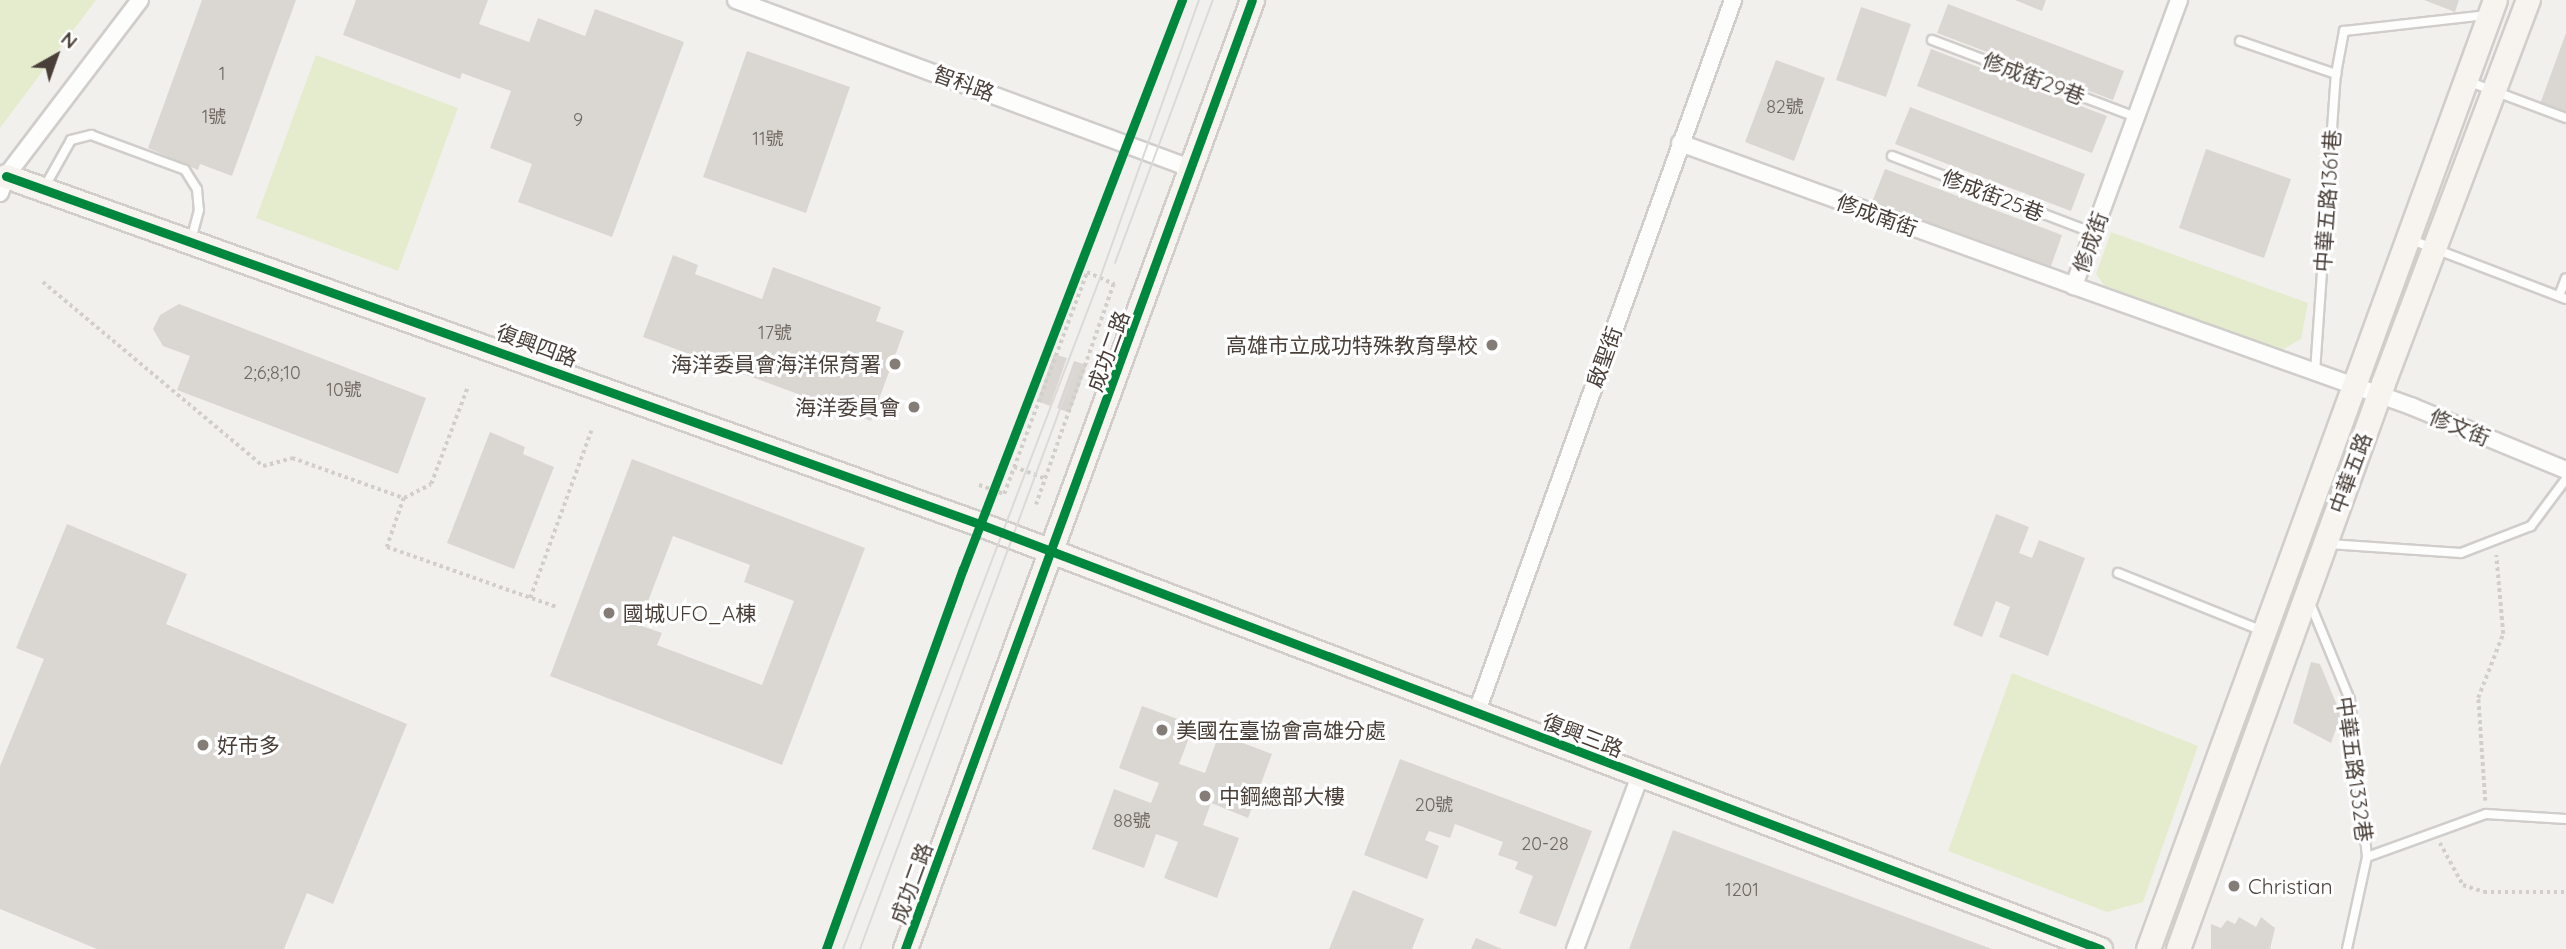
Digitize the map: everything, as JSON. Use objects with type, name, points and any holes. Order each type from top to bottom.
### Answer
[{"type":"street","points":[[3,185],[140,0]]},
{"type":"street","name":"智科路","points":[[736,0],[1192,169]]},
{"type":"street","name":"成功二路","points":[[905,949],[1053,553],[1252,0]]},
{"type":"street","name":"啟聖街","points":[[1476,714],[1733,0]]},
{"type":"street","name":"修成街","points":[[2179,0],[2074,286],[2352,386]]},
{"type":"street","name":"中華五路","points":[[2178,949],[2378,395],[2528,0]]},
{"type":"street","name":"中華五路","points":[[2148,949],[2492,8]]},
{"type":"street","name":"修成南街","points":[[1680,144],[2074,286]]},
{"type":"street","name":"復興四路","points":[[3,185],[44,188],[191,239],[1053,553]]},
{"type":"street","name":"修文街","points":[[2352,386],[2566,470]]},
{"type":"street","name":"復興三路","points":[[1053,553],[2100,949]]},
{"type":"street","points":[[1576,949],[1640,776]]},
{"type":"lane","name":"中華五路1361巷","points":[[2315,372],[2336,74],[2344,31],[2492,8]]},
{"type":"lane","name":"修成街29巷","points":[[1932,40],[2136,117]]},
{"type":"lane","points":[[2240,41],[2336,74]]},
{"type":"lane","points":[[2465,80],[2566,118]]},
{"type":"lane","points":[[44,188],[71,140],[91,135],[185,170],[198,189],[200,210],[191,239]]},
{"type":"lane","name":"修成街25巷","points":[[1892,156],[2094,233]]},
{"type":"lane","points":[[2406,238],[2563,297],[2566,278]]},
{"type":"lane","points":[[2324,543],[2461,553],[2531,526],[2566,478]]},
{"type":"lane","points":[[2118,573],[2263,631]]},
{"type":"lane","name":"中華五路1332巷","points":[[2306,594],[2350,700],[2367,857],[2347,949]]},
{"type":"lane","points":[[2367,857],[2486,814],[2566,819]]},
{"type":"path","points":[[982,525],[1081,263]]},
{"type":"path","points":[[979,485],[1004,494],[1087,272],[1114,284],[1036,505]]},
{"type":"path","points":[[43,282],[263,466],[292,458],[404,498]]},
{"type":"path","points":[[468,386],[431,484],[404,498],[387,547],[559,608]]},
{"type":"path","points":[[530,598],[591,431]]},
{"type":"path","points":[[1014,467],[1045,478]]},
{"type":"path","points":[[2486,814],[2478,698],[2503,634],[2494,540]]},
{"type":"path","points":[[2434,832],[2463,885],[2484,892],[2566,892]]},
{"type":"green space","points":[[0,0],[96,0],[0,128]]},
{"type":"green space","points":[[316,55],[458,108],[398,271],[256,218]]},
{"type":"green space","points":[[2111,232],[2308,303],[2301,339],[2280,351],[2106,288],[2096,274]]},
{"type":"green space","points":[[2012,673],[2198,746],[2143,902],[2107,912],[1948,851]]},
{"type":"building","points":[[202,0],[296,0],[232,176],[200,164],[198,170],[148,148]]},
{"type":"building","points":[[356,0],[488,0],[479,24],[529,42],[538,18],[585,36],[595,9],[684,42],[612,237],[518,202],[532,164],[490,148],[511,91],[462,73],[460,79],[343,35]]},
{"type":"building","points":[[2015,0],[2046,0],[2042,11]]},
{"type":"building","points":[[2424,0],[2459,0],[2455,12]]},
{"type":"building","points":[[1948,4],[2124,71],[2113,100],[1937,33]]},
{"type":"building","points":[[1861,7],[1911,24],[1886,97],[1836,80]]},
{"type":"building","points":[[2566,33],[2566,114],[2540,104]]},
{"type":"building","points":[[1931,49],[2107,116],[2092,153],[1917,86]]},
{"type":"building","points":[[747,51],[850,87],[806,213],[703,177]]},
{"type":"building","points":[[1776,60],[1825,78],[1794,161],[1745,142]]},
{"type":"building","points":[[1910,107],[2085,174],[2071,211],[1895,144]]},
{"type":"building","points":[[2206,149],[2291,179],[2264,258],[2179,228]]},
{"type":"building","points":[[1885,169],[2062,235],[2050,269],[1872,202]]},
{"type":"building","points":[[673,255],[698,265],[695,274],[762,299],[773,267],[881,307],[876,321],[904,331],[871,421],[643,337]]},
{"type":"building","points":[[179,304],[426,398],[398,474],[177,390],[190,356],[163,346],[153,329],[160,315]]},
{"type":"building","points":[[1054,354],[1067,358],[1050,406],[1037,401]]},
{"type":"building","points":[[1074,361],[1087,365],[1070,413],[1057,408]]},
{"type":"building","points":[[490,432],[525,447],[523,454],[554,467],[514,569],[447,543]]},
{"type":"building","name":"國城UFO_A棟","points":[[632,459],[865,548],[782,765],[550,676]],"holes":[[[673,536],[750,565],[744,582],[794,601],[762,685],[657,645],[662,633],[639,625]]]},
{"type":"building","points":[[1996,514],[2029,527],[2019,553],[2032,558],[2039,540],[2085,558],[2048,656],[1999,637],[2010,607],[1996,601],[1982,637],[1953,625]]},
{"type":"building","name":"好市多","points":[[67,524],[187,574],[166,624],[407,724],[333,904],[307,893],[284,949],[97,949],[0,909],[0,766],[44,659],[16,648]]},
{"type":"building","points":[[2311,662],[2320,664],[2341,715],[2331,743],[2293,723]]},
{"type":"building","name":"中鋼總部大樓","points":[[1142,706],[1194,725],[1179,764],[1205,773],[1219,734],[1272,754],[1248,818],[1211,803],[1203,825],[1239,838],[1217,898],[1164,878],[1178,842],[1156,834],[1144,868],[1092,849],[1114,789],[1151,803],[1159,783],[1119,768]]},
{"type":"building","points":[[1400,759],[1592,831],[1556,927],[1519,913],[1533,876],[1515,869],[1518,862],[1498,855],[1503,842],[1455,824],[1450,838],[1429,831],[1425,840],[1439,846],[1427,879],[1364,855]]},
{"type":"building","points":[[1673,830],[1992,949],[1629,949]]},
{"type":"building","points":[[1353,890],[1424,919],[1412,949],[1329,949]]},
{"type":"building","points":[[2239,917],[2256,927],[2261,917],[2275,928],[2270,949],[2211,949],[2211,924],[2221,928],[2227,920],[2235,924]]},
{"type":"building","points":[[1476,938],[1502,949],[1471,949]]},
{"type":"tram line","points":[[843,949],[1100,278],[1199,0]]},
{"type":"tram line","points":[[1115,263],[1213,0]]},
{"type":"tram line","points":[[860,949],[1074,371]]},
{"type":"cycle path","points":[[826,949],[963,569],[1182,0]]},
{"type":"cycle path","points":[[905,949],[1252,0]]},
{"type":"cycle path","points":[[6,176],[977,523],[2100,949]]},
{"type":"place","name":"高雄市立成功特殊教育學校","points":[[1492,345]]},
{"type":"place","name":"海洋委員會海洋保育署","points":[[895,364]]},
{"type":"place","name":"海洋委員會","points":[[914,407]]},
{"type":"place","name":"國城UFO_A棟","points":[[609,613]]},
{"type":"place","name":"美國在臺協會高雄分處","points":[[1162,730]]},
{"type":"place","name":"好市多","points":[[203,745]]},
{"type":"place","name":"中鋼總部大樓","points":[[1205,796]]},
{"type":"place","name":"Christian","points":[[2234,886]]}]
